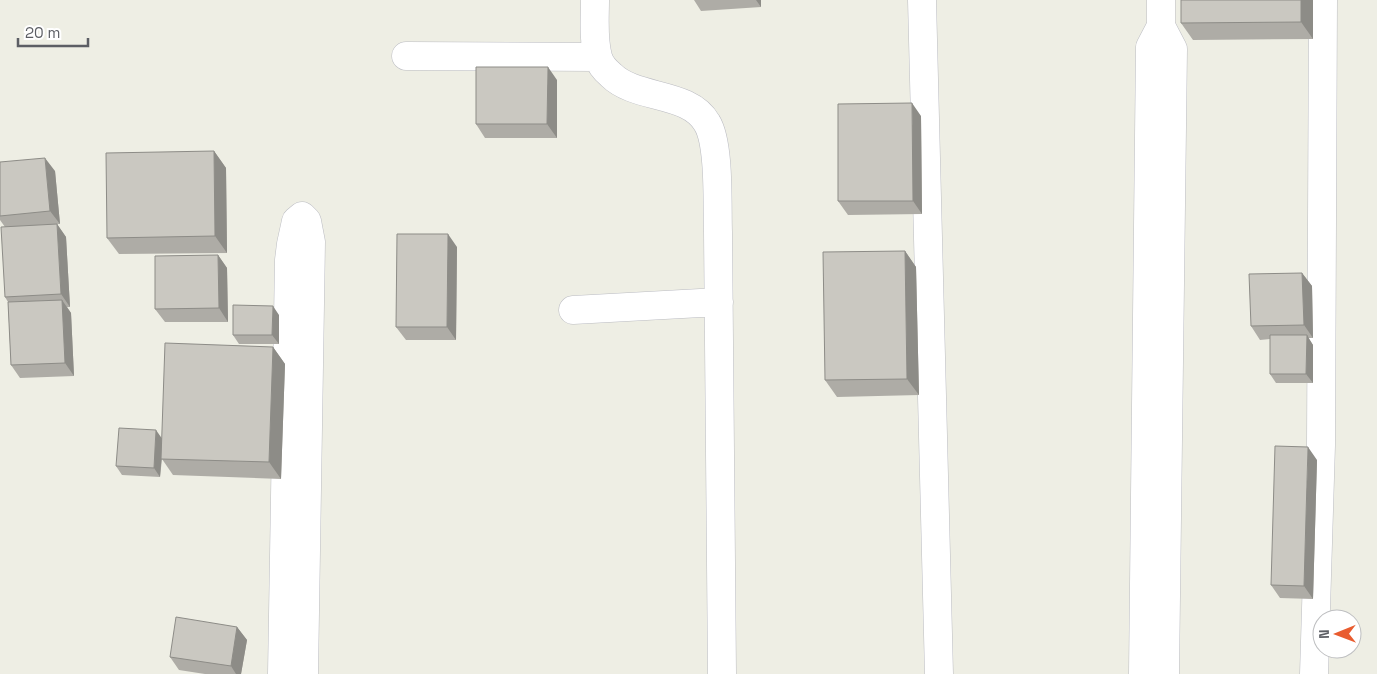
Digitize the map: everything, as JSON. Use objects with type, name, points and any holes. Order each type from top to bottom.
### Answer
[{"type":"street","points":[[595,0],[598,56],[604,69],[625,86],[686,104],[696,110],[707,123],[713,140],[716,164],[719,302],[722,674]]},
{"type":"street","points":[[922,0],[940,674]]},
{"type":"street","points":[[1314,674],[1321,446],[1324,0]]},
{"type":"street","points":[[1143,674],[1150,47],[1161,13]]},
{"type":"street","points":[[1161,13],[1173,49],[1165,674]]},
{"type":"street","points":[[406,56],[598,56]]},
{"type":"street","points":[[282,674],[290,260],[296,221],[302,216],[308,221],[310,242],[304,674]]},
{"type":"street","points":[[573,310],[719,302]]},
{"type":"building","points":[[1181,0],[1301,0],[1301,22],[1181,23]]},
{"type":"building","points":[[476,67],[548,67],[547,124],[476,124]]},
{"type":"building","points":[[912,103],[913,201],[838,201],[838,104]]},
{"type":"building","points":[[214,151],[215,236],[107,238],[106,153]]},
{"type":"building","points":[[45,158],[50,211],[0,216],[0,162]]},
{"type":"building","points":[[57,224],[61,294],[5,297],[1,227]]},
{"type":"building","points":[[397,234],[448,234],[447,327],[396,327]]},
{"type":"building","points":[[905,251],[907,379],[825,380],[823,252]]},
{"type":"building","points":[[218,255],[219,308],[155,309],[155,256]]},
{"type":"building","points":[[1302,273],[1304,325],[1251,326],[1249,274]]},
{"type":"building","points":[[62,300],[65,363],[11,365],[8,302]]},
{"type":"building","points":[[233,305],[273,306],[272,335],[233,335]]},
{"type":"building","points":[[1270,335],[1307,335],[1306,374],[1270,374]]},
{"type":"building","points":[[165,343],[273,347],[269,462],[161,459]]},
{"type":"building","points":[[119,428],[156,430],[154,468],[116,466]]},
{"type":"building","points":[[1275,446],[1308,447],[1304,586],[1271,585]]},
{"type":"building","points":[[176,617],[237,627],[231,666],[170,657]]}]
